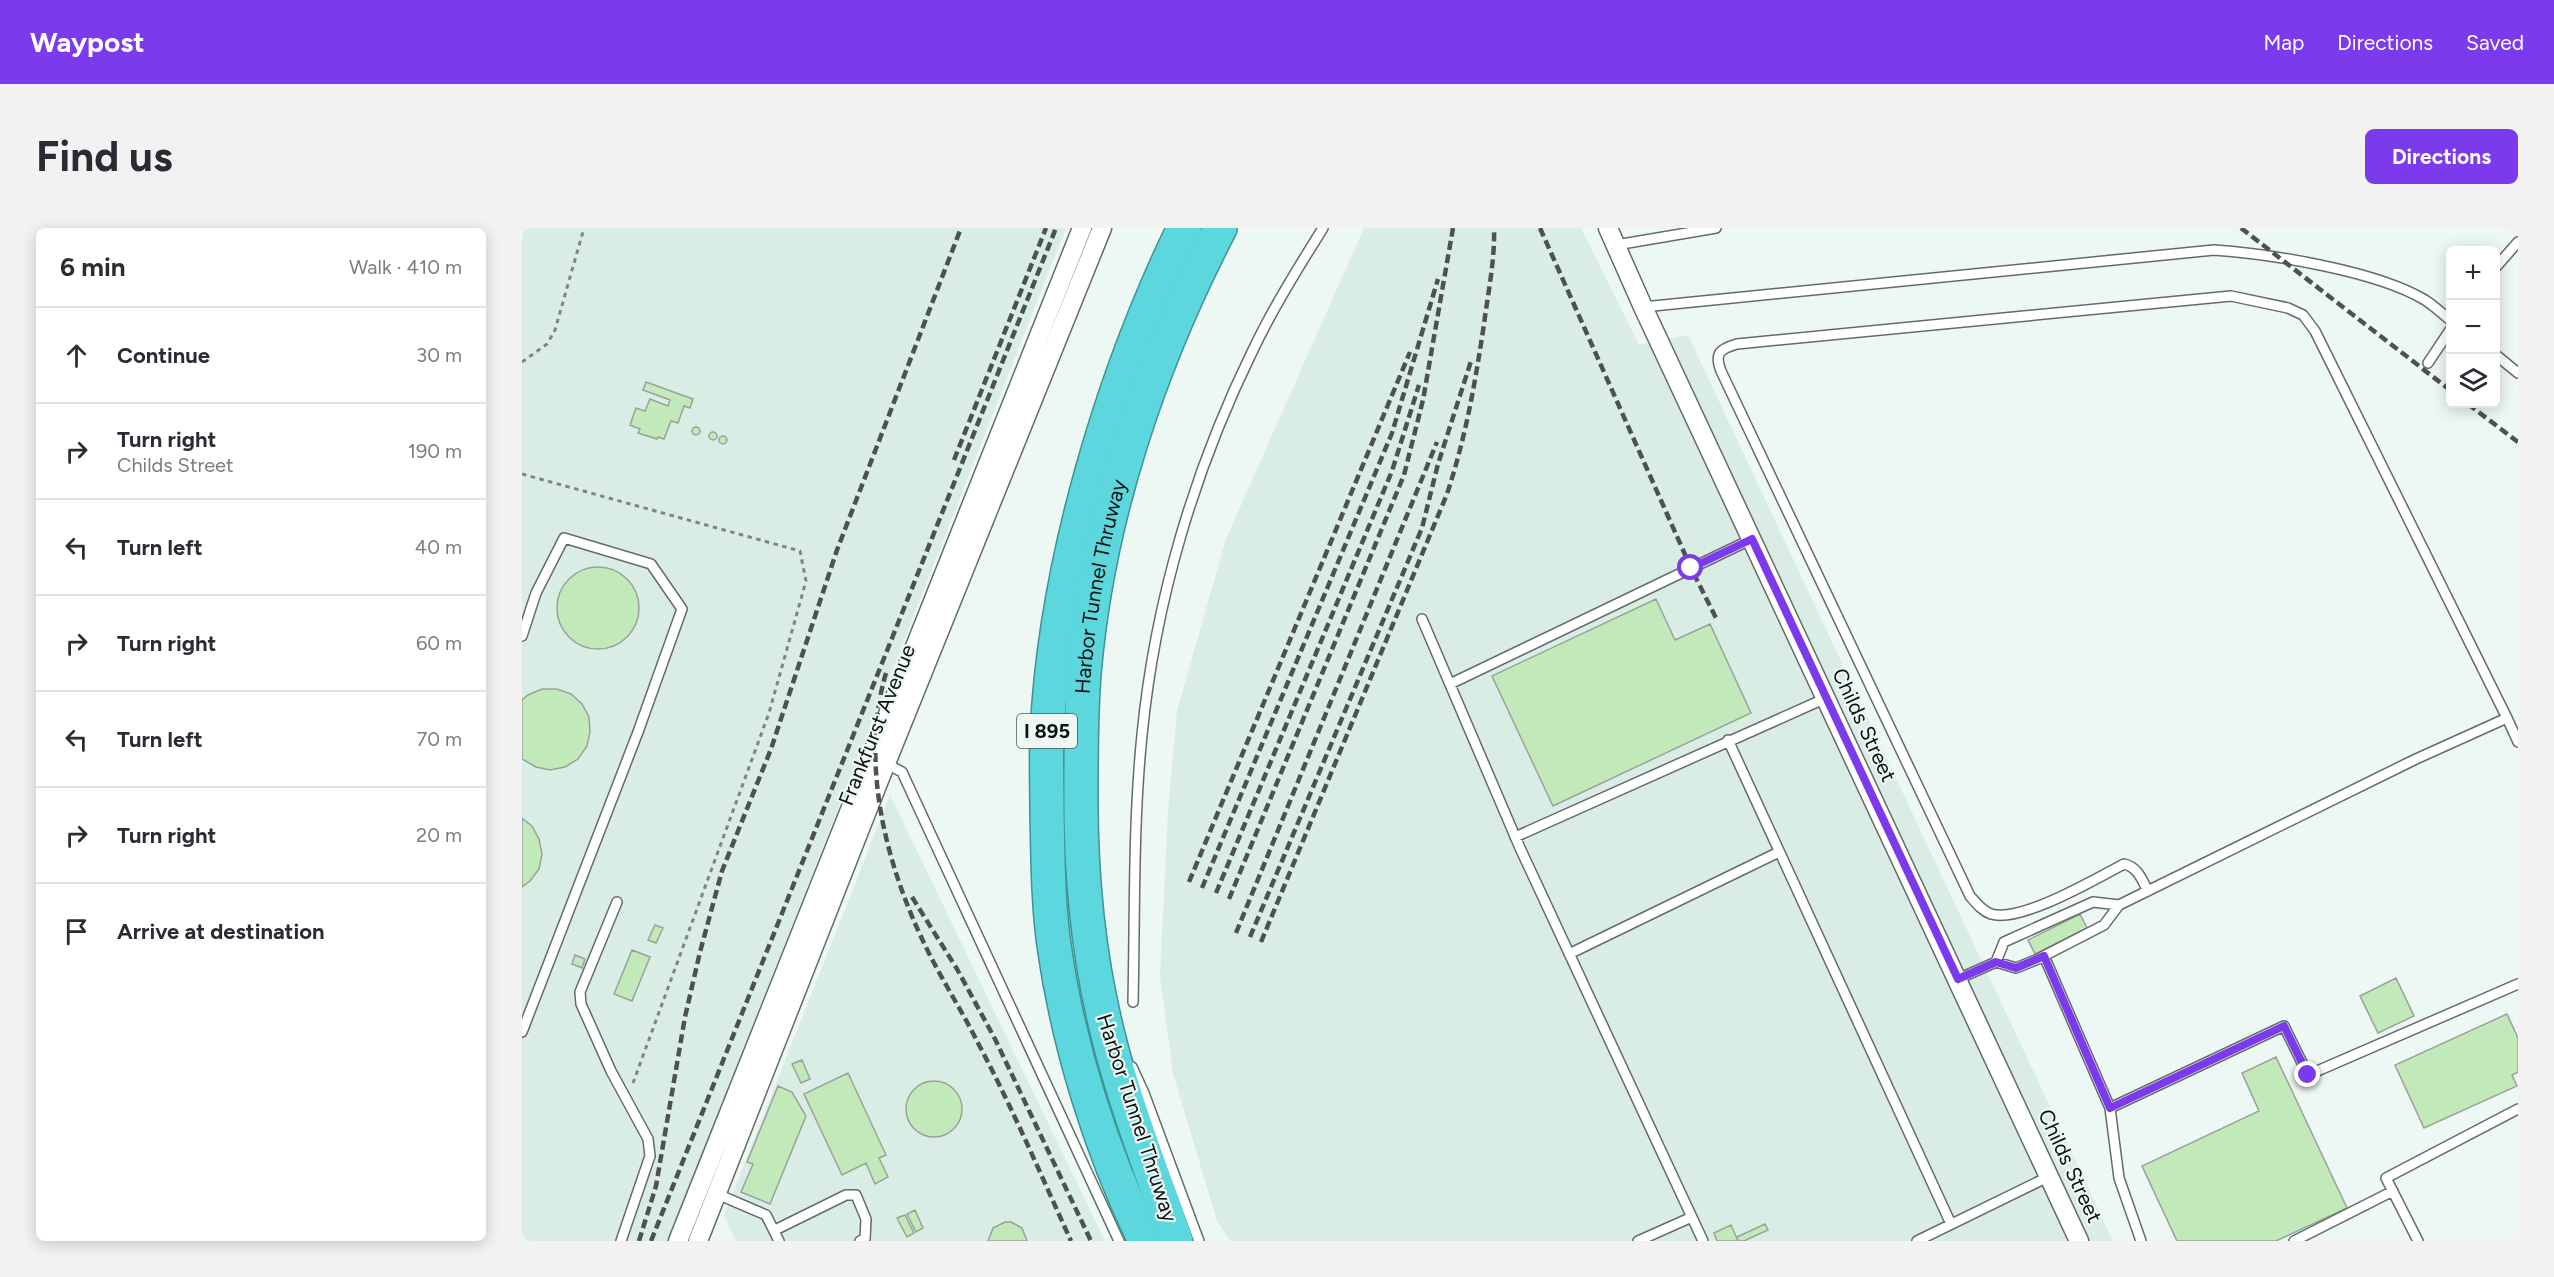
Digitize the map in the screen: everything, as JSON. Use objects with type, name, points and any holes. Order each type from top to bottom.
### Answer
[{"type":"highway","name":"Harbor Tunnel Thruway","points":[[1144,1241],[1098,1128],[1063,995],[1054,943],[1048,856],[1047,734],[1057,640],[1076,538],[1099,450],[1145,311],[1184,228]]},
{"type":"highway","name":"Harbor Tunnel Thruway","points":[[1176,1241],[1115,1062],[1117,1004],[1089,938],[1080,850],[1084,675],[1092,607],[1118,490],[1154,375],[1220,228]]},
{"type":"street","name":"Frankfurst Avenue","points":[[698,1241],[1082,228]]},
{"type":"street","name":"Frankfurst Avenue","points":[[678,1241],[1102,228]]},
{"type":"street","name":"Childs Street","points":[[1608,228],[1643,308],[2079,1241]]},
{"type":"lane","points":[[1121,1045],[1117,1004],[1137,822],[1142,735],[1165,598],[1180,535],[1225,410],[1258,339],[1323,228]]},
{"type":"lane","points":[[1616,245],[1716,228]]},
{"type":"lane","points":[[2500,262],[2518,242]]},
{"type":"lane","points":[[1643,308],[2214,250],[2253,253],[2362,277],[2393,286],[2424,300],[2446,316]]},
{"type":"lane","points":[[2148,891],[2138,872],[2124,864],[2020,914],[1991,914],[1980,908],[1970,896],[1721,370],[1717,360],[1725,347],[2231,296],[2288,308],[2303,315],[2315,331],[2518,742]]},
{"type":"lane","points":[[2428,363],[2446,337]]},
{"type":"lane","points":[[2500,358],[2518,373]]},
{"type":"lane","points":[[522,636],[536,593],[564,538],[651,564],[682,609],[638,732],[522,1032]]},
{"type":"lane","points":[[1450,684],[1752,539]]},
{"type":"lane","points":[[1422,619],[1515,837],[1703,1241]]},
{"type":"lane","points":[[1515,837],[1826,698]]},
{"type":"lane","points":[[1958,979],[1996,962],[2016,968],[2044,956],[2104,925],[2119,905],[2416,759],[2507,718]]},
{"type":"lane","points":[[1728,740],[1951,1224]]},
{"type":"lane","points":[[879,760],[902,772],[1119,1241]]},
{"type":"lane","points":[[1569,954],[1779,852]]},
{"type":"lane","points":[[617,902],[580,992],[581,1004],[626,1101],[648,1139],[650,1156],[621,1241]]},
{"type":"lane","points":[[1996,962],[2004,942],[2093,903],[2119,905]]},
{"type":"lane","points":[[2044,956],[2110,1108],[2119,1178],[2141,1241]]},
{"type":"lane","points":[[2110,1108],[2284,1026],[2308,1075],[2518,984]]},
{"type":"lane","points":[[1125,1054],[1144,1093],[1199,1241]]},
{"type":"lane","points":[[2418,1241],[2386,1178],[2518,1109]]},
{"type":"lane","points":[[1917,1241],[2050,1176]]},
{"type":"lane","points":[[2295,1241],[2393,1191]]},
{"type":"lane","points":[[717,1194],[766,1215],[779,1241]]},
{"type":"lane","points":[[775,1230],[846,1195],[856,1195],[867,1219],[865,1239],[860,1241]]},
{"type":"lane","points":[[1638,1241],[1692,1217]]},
{"type":"path","points":[[522,362],[547,344],[555,330],[584,228]]},
{"type":"path","points":[[522,474],[800,551],[806,581],[769,713],[626,1101]]},
{"type":"shaded area","points":[[522,228],[1066,228],[668,1241],[522,1241]]},
{"type":"shaded area","points":[[1364,228],[1581,228],[1639,345],[1688,335],[2113,1241],[1230,1241],[1217,1221],[1173,1073],[1160,976],[1168,811],[1177,711],[1226,539]]},
{"type":"shaded area","points":[[890,795],[1105,1241],[736,1241],[724,1215]]},
{"type":"building","points":[[646,382],[693,399],[690,408],[684,406],[678,423],[671,421],[664,439],[638,433],[640,429],[630,425],[636,408],[645,411],[650,399],[668,406],[670,400],[643,390]]},
{"type":"building","points":[[696,427],[700,431],[696,435],[692,431]]},
{"type":"building","points":[[713,432],[717,436],[713,440],[709,436]]},
{"type":"building","points":[[723,436],[727,440],[723,444],[719,440]]},
{"type":"building","points":[[598,567],[614,571],[627,579],[635,592],[639,608],[635,624],[627,637],[614,645],[598,649],[582,645],[569,637],[561,624],[557,608],[561,592],[569,579],[582,571]]},
{"type":"building","points":[[1656,599],[1675,640],[1710,624],[1751,713],[1553,806],[1492,676]]},
{"type":"building","points":[[542,689],[557,689],[571,694],[582,704],[589,717],[590,732],[587,746],[578,759],[565,767],[550,770],[536,767],[522,759],[522,700]]},
{"type":"building","points":[[522,818],[532,826],[539,839],[542,854],[539,869],[522,887]]},
{"type":"building","points":[[2080,914],[2087,928],[2035,954],[2028,940]]},
{"type":"building","points":[[655,925],[663,928],[656,943],[648,940]]},
{"type":"building","points":[[632,950],[650,957],[632,1001],[614,994]]},
{"type":"building","points":[[575,955],[585,959],[582,968],[572,964]]},
{"type":"building","points":[[2396,978],[2414,1016],[2378,1033],[2360,996]]},
{"type":"building","points":[[2507,1014],[2518,1038],[2518,1072],[2512,1075],[2517,1086],[2424,1128],[2395,1065]]},
{"type":"building","points":[[2276,1057],[2347,1208],[2276,1241],[2177,1241],[2142,1166],[2259,1111],[2242,1073]]},
{"type":"building","points":[[802,1060],[810,1079],[801,1083],[792,1064]]},
{"type":"building","points":[[848,1073],[886,1155],[879,1158],[888,1177],[875,1184],[866,1163],[842,1175],[804,1094]]},
{"type":"building","points":[[928,1081],[940,1081],[954,1089],[962,1103],[960,1120],[954,1129],[940,1137],[928,1137],[911,1125],[906,1115],[906,1103],[918,1086]]},
{"type":"building","points":[[778,1086],[792,1092],[806,1116],[770,1204],[741,1192],[753,1164],[747,1162]]},
{"type":"building","points":[[915,1210],[923,1228],[916,1232],[907,1214]]},
{"type":"building","points":[[905,1215],[914,1233],[907,1237],[897,1218]]},
{"type":"building","points":[[1005,1222],[1011,1222],[1022,1228],[1027,1241],[988,1241],[993,1228]]},
{"type":"building","points":[[1765,1224],[1768,1230],[1744,1241],[1738,1241],[1737,1237]]},
{"type":"building","points":[[1731,1225],[1738,1241],[1717,1241],[1714,1233]]},
{"type":"railway","points":[[639,1241],[656,1186],[685,1017],[722,871],[771,749],[837,550],[961,228]]},
{"type":"railway","points":[[954,460],[1046,228]]},
{"type":"railway","points":[[651,1241],[1056,228]]},
{"type":"railway","points":[[1229,899],[1404,475],[1423,400],[1453,228]]},
{"type":"railway","points":[[1261,942],[1454,473],[1477,368],[1491,276],[1494,228]]},
{"type":"railway","points":[[1540,228],[1691,568],[1717,620]]},
{"type":"railway","points":[[2241,228],[2446,387]]},
{"type":"railway","points":[[1202,888],[1392,433],[1438,279]]},
{"type":"railway","points":[[1189,882],[1410,352]]},
{"type":"railway","points":[[1250,937],[1422,528],[1438,464],[1472,358]]},
{"type":"railway","points":[[1216,893],[1392,471],[1419,385]]},
{"type":"railway","points":[[2473,408],[2518,442]]},
{"type":"railway","points":[[1236,933],[1437,442]]},
{"type":"railway","points":[[886,673],[875,741],[876,776],[888,845],[898,879],[924,943],[1003,1092],[1071,1241]]},
{"type":"railway","points":[[912,897],[957,969],[995,1039],[1091,1241]]},
{"type":"route","points":[[1691,568],[1752,539],[1958,979],[1996,962],[2016,968],[2044,956],[2110,1108],[2284,1026],[2308,1075]]}]
